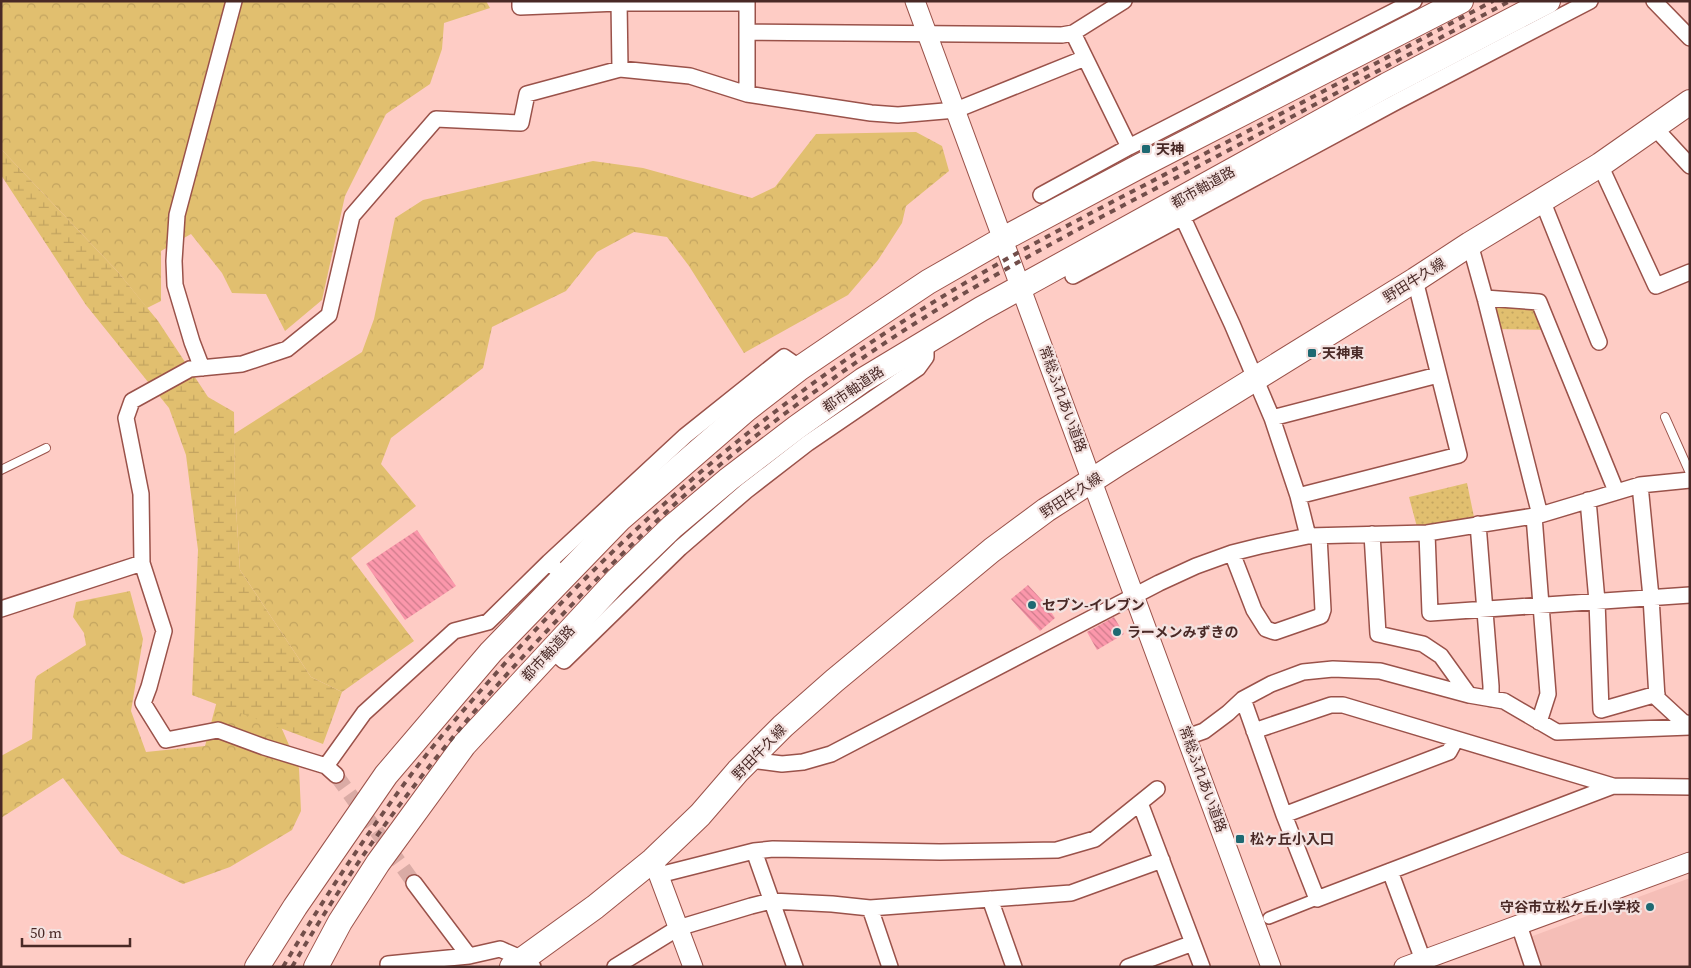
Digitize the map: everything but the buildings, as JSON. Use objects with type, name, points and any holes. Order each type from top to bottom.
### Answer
[{"type":"main road","points":[[257,967],[295,907],[386,775],[491,652],[556,570],[620,519],[747,409],[800,368],[928,282],[1003,239],[1098,176],[1461,1]]},
{"type":"main road","name":"都市軸道路","points":[[316,967],[340,922],[378,862],[464,746],[616,581],[672,527],[729,479],[796,427],[863,380],[981,309],[1021,287],[1148,227],[1290,149],[1387,85],[1548,1]]},
{"type":"main road","name":"野田牛久線","points":[[523,964],[595,907],[656,867],[700,815],[783,726],[834,681],[992,550],[1046,510],[1470,244],[1600,165],[1690,102]]},
{"type":"street","points":[[202,368],[192,342],[176,285],[174,261],[177,215],[234,1]]},
{"type":"street","points":[[520,1],[520,7],[618,2],[747,2],[747,94]]},
{"type":"street","name":"常総ふれあい道路","points":[[916,1],[1271,967]]},
{"type":"street","points":[[747,32],[1062,35],[1073,33],[1124,1]]},
{"type":"street","points":[[1041,195],[1098,176],[1130,147],[1414,1]]},
{"type":"street","points":[[1073,276],[1148,227],[1183,218],[1290,149],[1590,1]]},
{"type":"street","points":[[1654,1],[1690,38]]},
{"type":"street","points":[[618,2],[620,70]]},
{"type":"street","points":[[1073,33],[1130,147]]},
{"type":"street","points":[[556,570],[488,622],[454,631],[364,713],[331,771],[218,730],[166,740],[143,703],[150,687],[164,631],[142,563],[141,494],[126,418],[132,400],[190,369],[242,364],[287,349],[329,315],[352,216],[436,118],[521,123],[527,94],[620,70],[690,76],[747,94],[880,114],[898,115],[956,110],[1085,58]]},
{"type":"street","points":[[1655,128],[1690,166]]},
{"type":"street","points":[[1600,165],[1656,286],[1690,272]]},
{"type":"street","points":[[1542,200],[1599,342]]},
{"type":"street","points":[[1183,218],[1256,378],[1314,536],[1323,610],[1321,616],[1276,632],[1266,629],[1254,610],[1232,553]]},
{"type":"street","points":[[1470,244],[1485,298],[1537,515],[1540,605],[1548,694],[1539,722]]},
{"type":"street","points":[[1298,496],[1459,455],[1415,280]]},
{"type":"street","points":[[1485,298],[1539,302],[1616,491]]},
{"type":"street","points":[[1272,418],[1438,375]]},
{"type":"street","points":[[750,760],[782,764],[803,762],[831,754],[1135,596],[1196,566],[1232,553],[1314,536],[1427,533],[1537,515],[1640,485],[1690,480]]},
{"type":"street","points":[[1640,485],[1651,597],[1657,698],[1683,722],[1690,725]]},
{"type":"street","points":[[1588,500],[1597,601],[1601,710],[1657,694]]},
{"type":"street","points":[[1478,524],[1492,686],[1491,699]]},
{"type":"street","points":[[1427,533],[1430,613],[1690,594]]},
{"type":"street","points":[[1372,534],[1378,634],[1422,644],[1441,656],[1469,695]]},
{"type":"street","points":[[1,609],[142,563]]},
{"type":"street","points":[[1187,737],[1204,731],[1243,699],[1271,684],[1303,672],[1333,669],[1380,671],[1469,695],[1504,701],[1557,732],[1690,725]]},
{"type":"street","points":[[1243,699],[1284,815],[1317,899]]},
{"type":"street","points":[[1254,731],[1331,705],[1344,705],[1613,786],[1690,787]]},
{"type":"street","points":[[1284,815],[1449,752],[1456,739]]},
{"type":"street","points":[[1269,918],[1613,786]]},
{"type":"street","points":[[692,967],[656,867],[772,849],[940,852],[1056,850],[1096,839],[1157,789]]},
{"type":"street","points":[[1140,803],[1202,967]]},
{"type":"street","points":[[754,851],[796,967]]},
{"type":"street","points":[[614,967],[678,928],[772,901],[870,908],[1071,892],[1162,860]]},
{"type":"street","points":[[1404,967],[1690,862]]},
{"type":"street","points":[[1390,871],[1423,960]]},
{"type":"street","points":[[414,883],[469,956]]},
{"type":"street","points":[[990,899],[1014,967]]},
{"type":"street","points":[[870,908],[890,967]]},
{"type":"street","points":[[1519,925],[1533,967]]},
{"type":"street","points":[[1128,967],[1193,943]]},
{"type":"street","points":[[388,964],[469,956],[500,948],[523,964]]},
{"type":"lane","points":[[1664,417],[1690,473]]},
{"type":"lane","points":[[1,470],[46,448]]},
{"type":"shaded area","name":"守谷市立松ケ丘小学校","points":[[1690,878],[1690,967],[1541,967],[1530,937]]},
{"type":"green space","points":[[1,1],[486,1],[490,8],[444,23],[442,49],[430,84],[386,114],[345,196],[322,300],[285,331],[266,294],[232,293],[222,273],[191,234],[161,251],[161,301],[147,308],[118,272],[1,149]]},
{"type":"green space","points":[[916,132],[942,146],[949,171],[906,206],[902,223],[878,260],[848,295],[744,353],[689,266],[667,237],[634,232],[597,252],[566,291],[492,327],[483,368],[391,438],[381,464],[416,506],[351,558],[414,641],[342,692],[311,677],[240,570],[235,492],[234,434],[362,352],[374,319],[395,218],[423,200],[593,161],[643,168],[752,198],[775,187],[816,134]]},
{"type":"green space","points":[[1,149],[118,272],[158,321],[208,397],[234,412],[235,492],[240,570],[311,677],[342,692],[323,744],[192,695],[198,550],[186,455],[169,408],[86,305],[1,175]]},
{"type":"green space","points":[[1485,298],[1535,302],[1550,330],[1493,329]]},
{"type":"green space","points":[[1467,483],[1474,517],[1417,527],[1409,497]]},
{"type":"green space","points":[[130,591],[143,639],[131,711],[146,752],[205,746],[218,697],[265,690],[299,768],[301,811],[292,830],[230,867],[183,884],[121,854],[63,778],[1,818],[1,756],[32,739],[35,680],[37,676],[86,645],[84,633],[73,617],[76,602]]},
{"type":"tunnel","points":[[336,775],[414,883]]},
{"type":"railway","points":[[283,967],[328,894],[376,823],[421,761],[470,703],[507,661],[597,567],[693,478],[743,437],[848,359],[902,322],[976,277],[1090,214],[1493,1]]},
{"type":"railway","points":[[292,967],[321,919],[383,827],[451,739],[487,697],[562,615],[623,553],[687,493],[738,450],[792,408],[847,369],[903,331],[978,285],[1092,222],[1510,1]]},
{"type":"place","name":"天神","points":[[1146,149]]},
{"type":"place","name":"天神東","points":[[1312,353]]},
{"type":"place","name":"セブン-イレブン","points":[[1032,605]]},
{"type":"place","name":"ラーメンみずきの","points":[[1117,632]]},
{"type":"place","name":"松ヶ丘小入口","points":[[1240,839]]},
{"type":"place","name":"守谷市立松ケ丘小学校","points":[[1650,907]]}]
